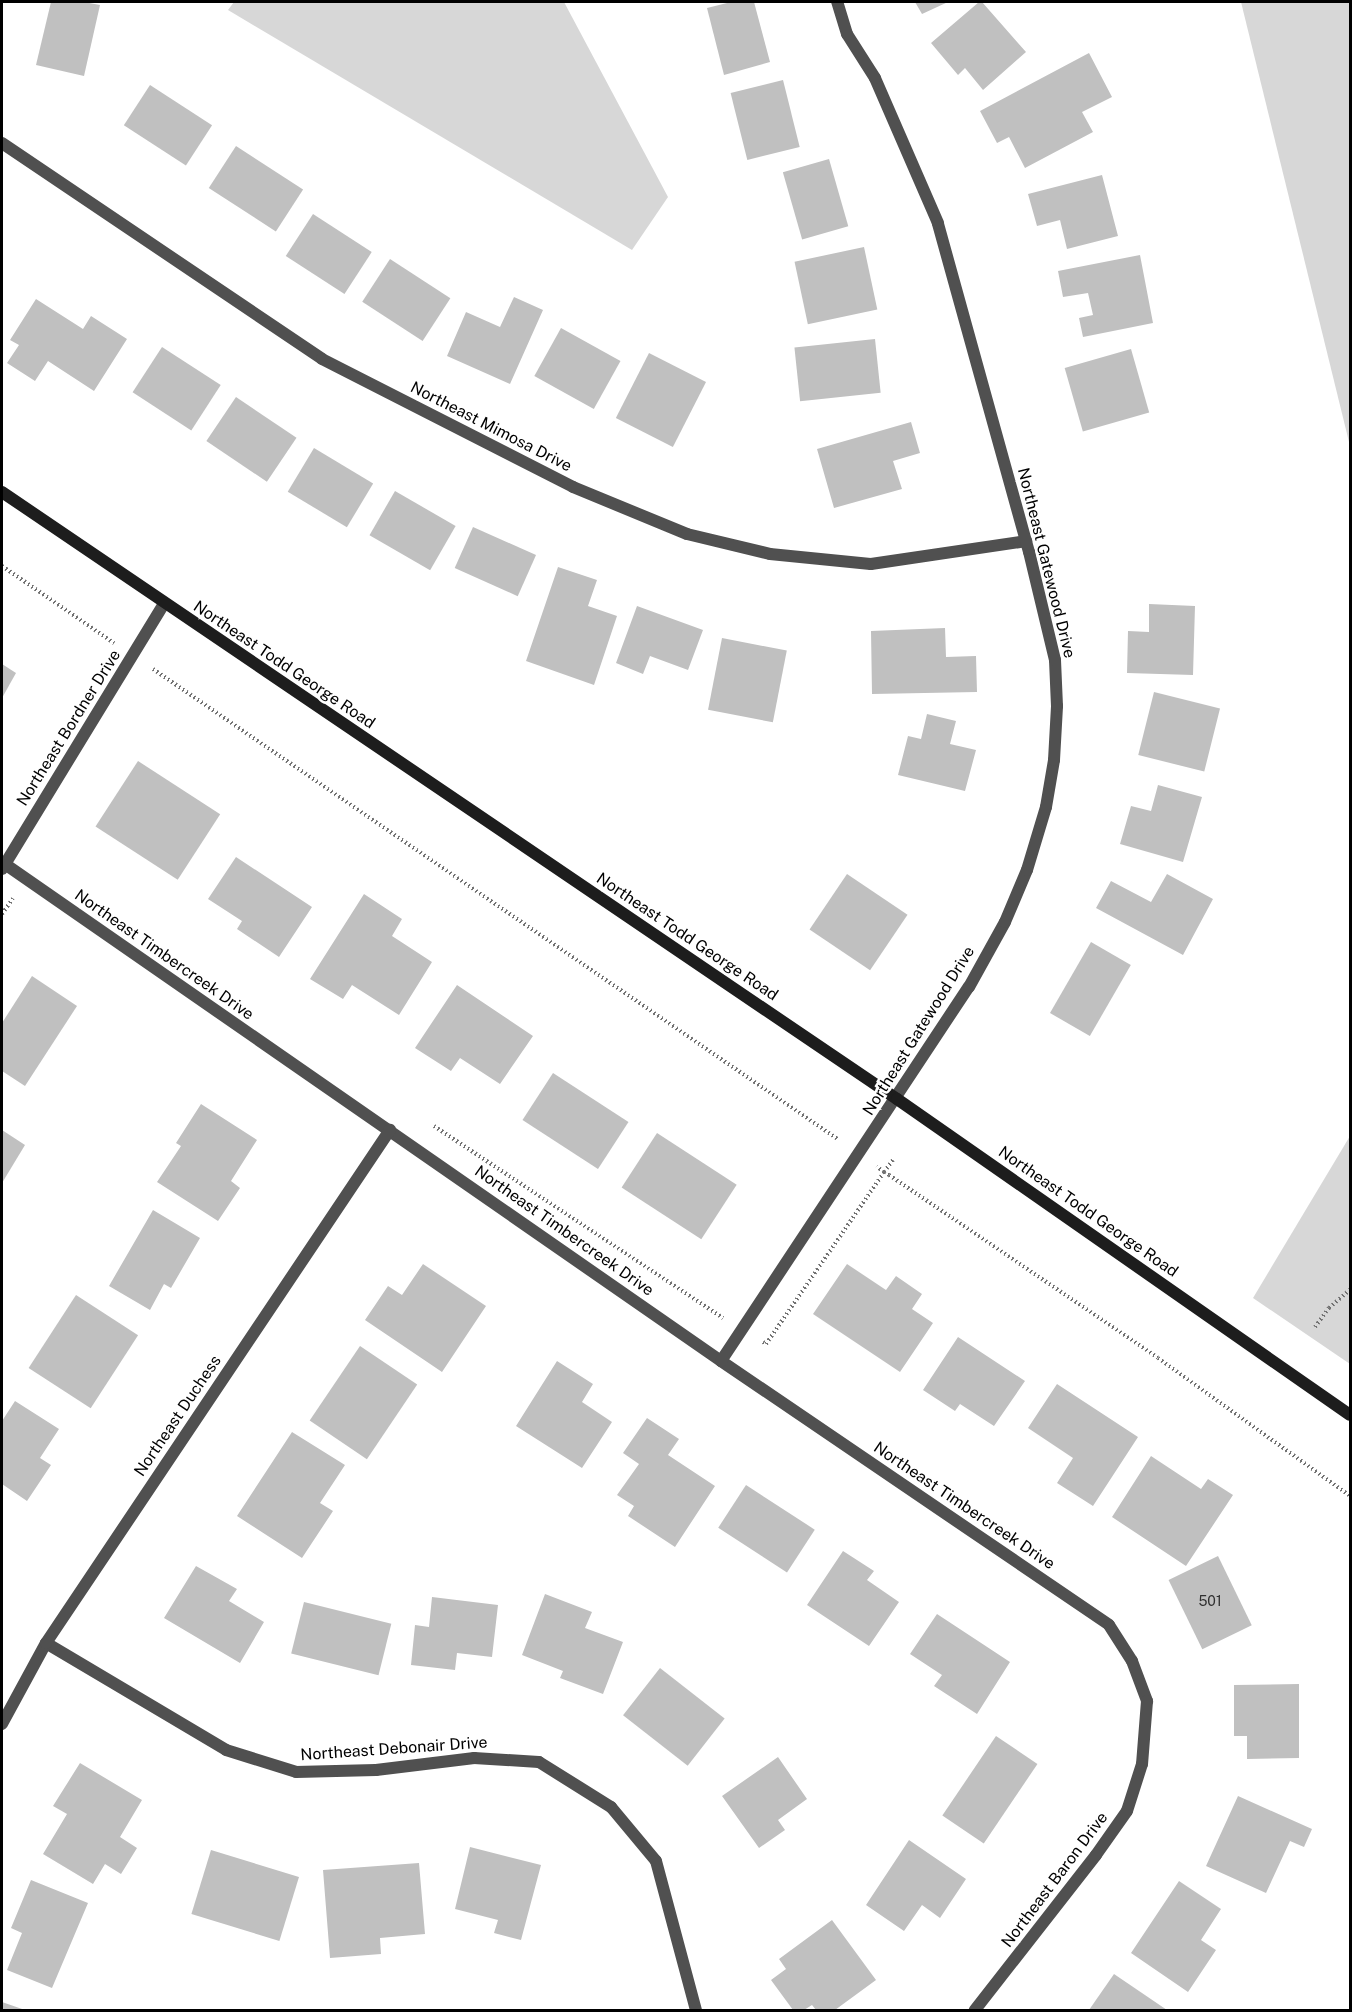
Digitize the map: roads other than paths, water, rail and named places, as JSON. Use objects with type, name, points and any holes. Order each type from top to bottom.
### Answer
[{"type":"main road","name":"Northeast Todd George Road","points":[[2,492],[897,1099],[1350,1414]]},
{"type":"street","name":"Northeast Gatewood Drive","points":[[721,1361],[897,1099],[969,987],[1005,922],[1027,870],[1046,807],[1054,760],[1057,706],[1055,660],[1026,541],[938,224],[875,78],[847,34],[837,2]]},
{"type":"street","name":"Northeast Mimosa Drive","points":[[2,143],[322,359],[573,487],[687,534],[770,554],[871,564],[1026,541]]},
{"type":"street","name":"Northeast Bordner Drive","points":[[2,865],[164,604]]},
{"type":"street","name":"Northeast Timbercreek Drive","points":[[2,865],[390,1130],[721,1361],[1109,1625]]},
{"type":"street","name":"Northeast Duchess","points":[[2,1724],[46,1643],[390,1130]]},
{"type":"street","name":"Northeast Baron Drive","points":[[975,2010],[1096,1856],[1127,1812],[1142,1764],[1146,1701],[1132,1662],[1109,1625]]},
{"type":"street","name":"Northeast Debonair Drive","points":[[46,1643],[226,1750],[296,1772],[376,1770],[474,1758],[539,1762],[611,1807],[656,1861],[696,2010]]}]
